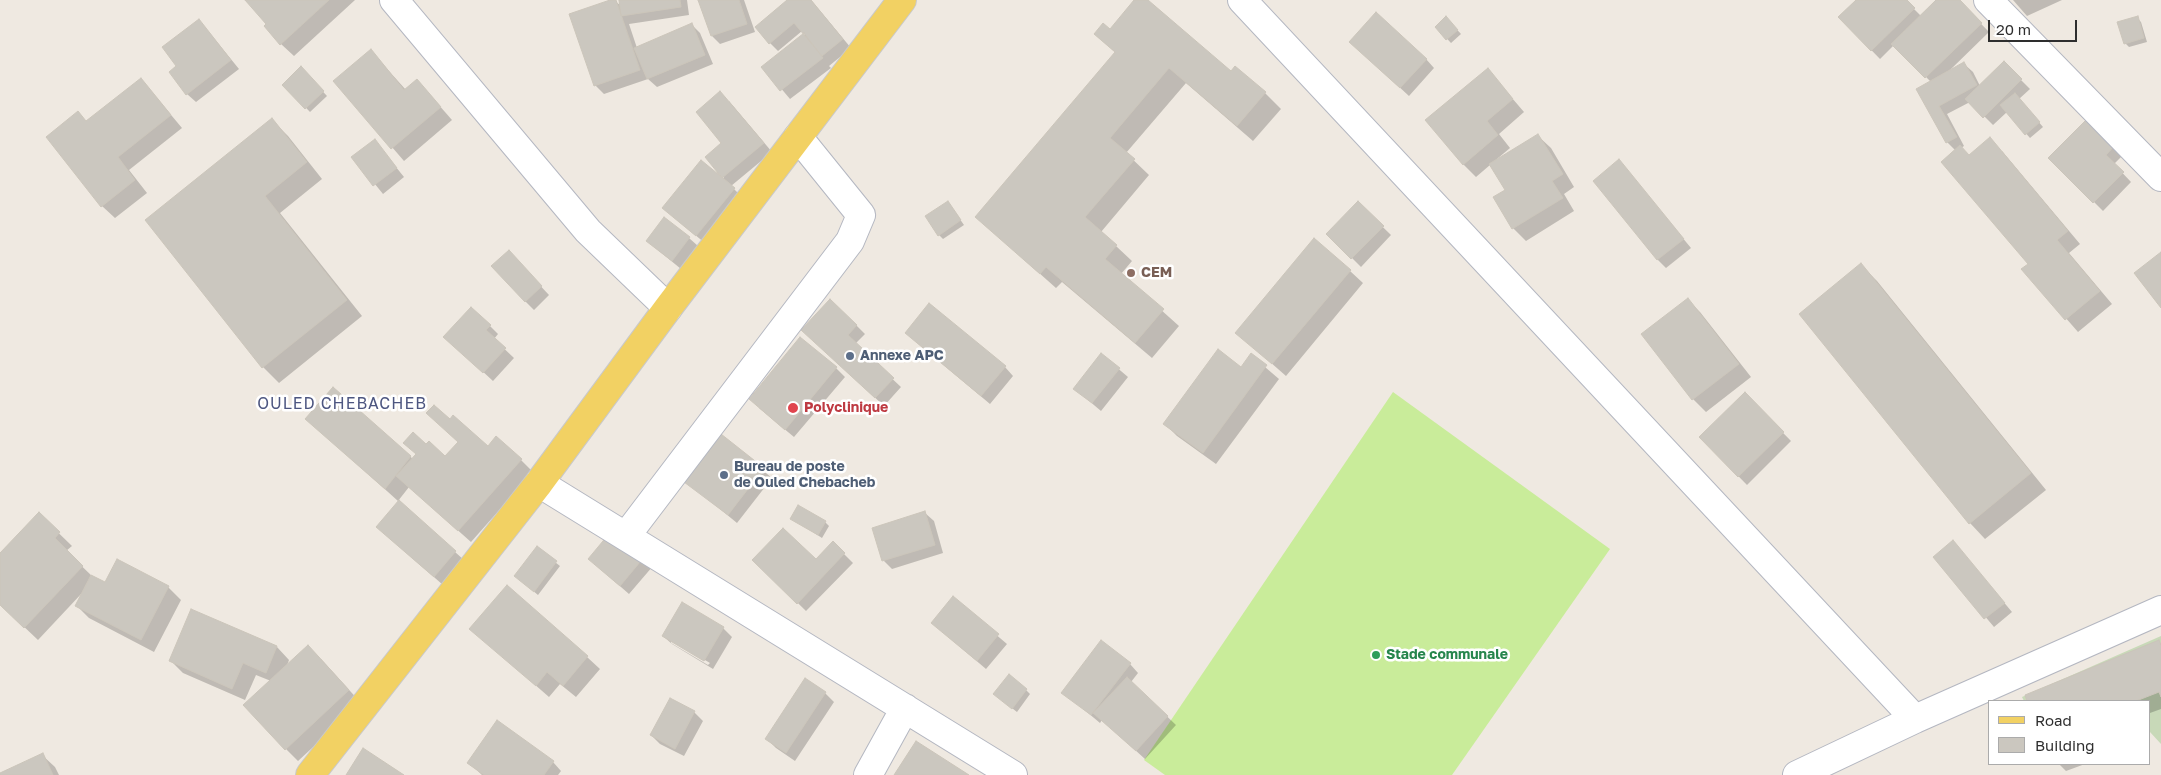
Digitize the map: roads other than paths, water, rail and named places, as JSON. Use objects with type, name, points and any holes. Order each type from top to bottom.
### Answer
[{"type":"main road","points":[[310,775],[539,483],[668,308],[902,0]]},
{"type":"street","points":[[394,0],[588,230],[668,308]]},
{"type":"street","points":[[1242,0],[1915,719]]},
{"type":"street","points":[[1988,0],[2161,177]]},
{"type":"street","points":[[626,536],[850,241],[861,215],[798,137]]},
{"type":"street","points":[[539,483],[1013,775]]},
{"type":"street","points":[[1797,775],[1915,719],[2161,610]]},
{"type":"street","points":[[868,775],[905,708]]},
{"type":"place","name":"CEM","points":[[1131,273]]},
{"type":"place","name":"Annexe APC","points":[[850,356]]},
{"type":"place","name":"Polyclinique","points":[[793,408]]},
{"type":"place","name":"Bureau de poste de Ouled Chebacheb","points":[[724,475]]},
{"type":"place","name":"Stade communale","points":[[1376,655]]},
{"type":"district","name":"OULED CHEBACHEB","points":[[342,404]]}]
